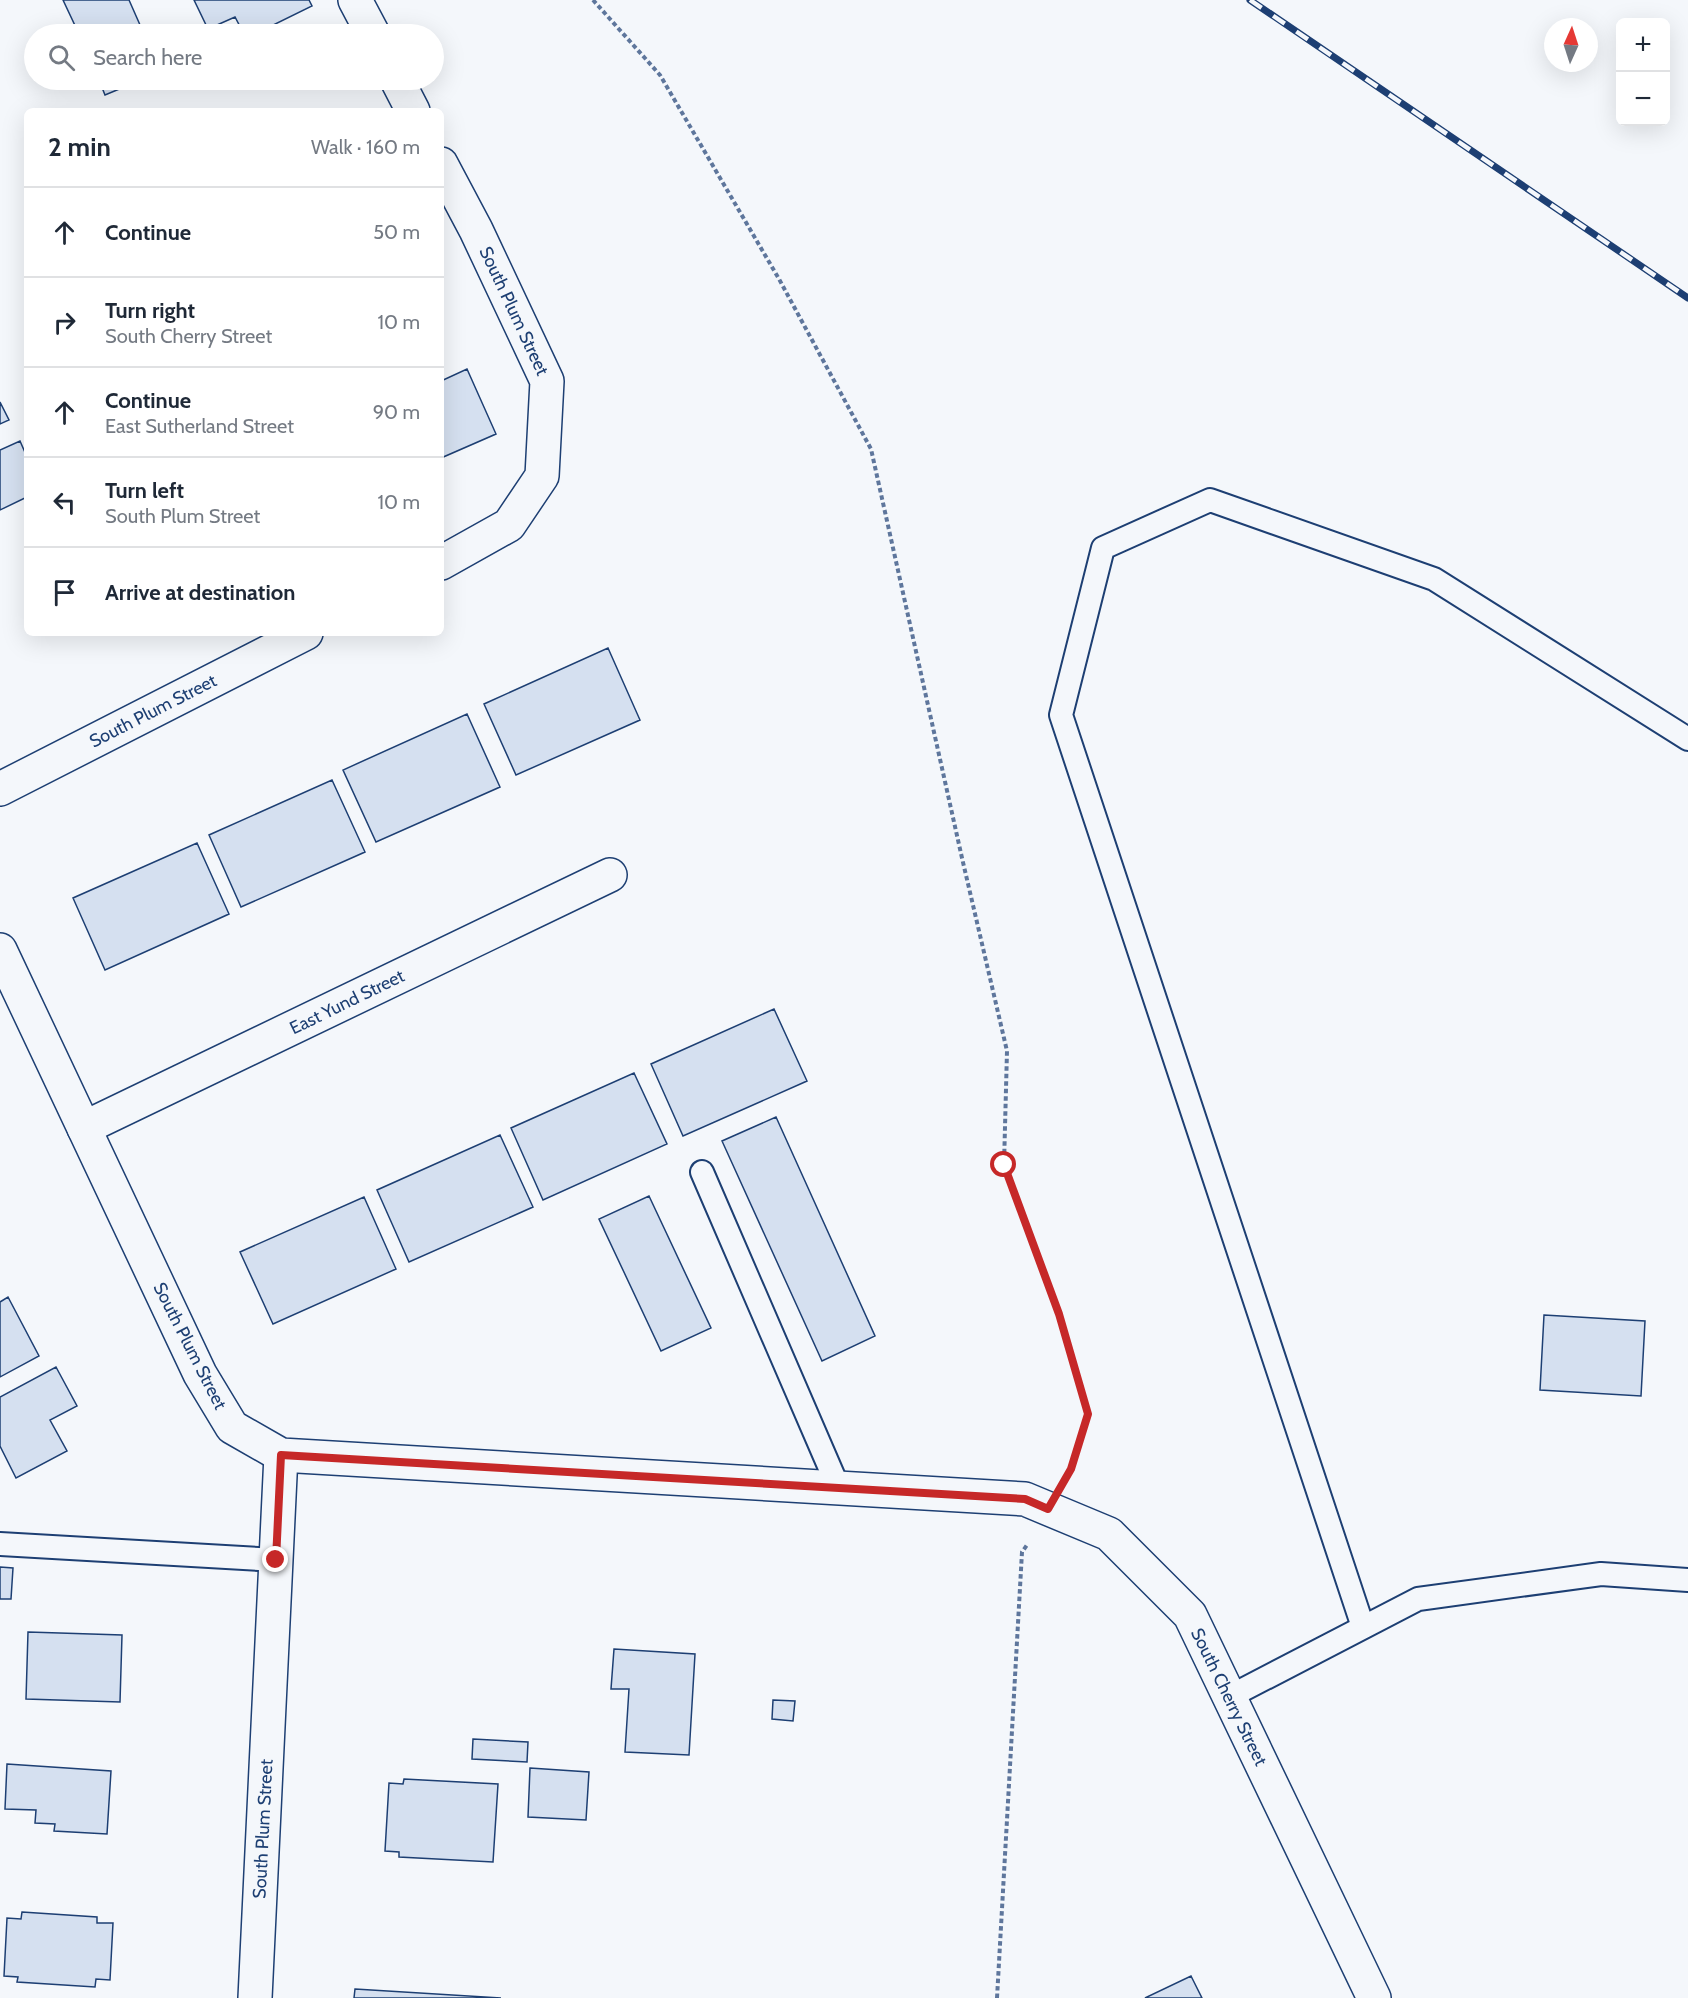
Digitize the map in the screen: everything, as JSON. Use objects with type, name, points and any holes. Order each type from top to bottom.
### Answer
[{"type":"street","points":[[355,0],[368,24]]},
{"type":"street","points":[[402,90],[411,108]]},
{"type":"street","name":"South Plum Street","points":[[444,170],[476,230],[547,381],[542,476],[509,525],[444,561]]},
{"type":"street","name":"South Plum Street","points":[[0,789],[300,636]]},
{"type":"street","name":"East Yund Street","points":[[84,1128],[610,875]]},
{"type":"street","name":"South Plum Street","points":[[0,950],[206,1383],[232,1427],[281,1455],[255,1998]]},
{"type":"street","name":"South Cherry Street","points":[[281,1455],[1025,1499],[1109,1534],[1190,1615],[1374,1998]]},
{"type":"lane","points":[[1363,1627],[1061,715],[1103,548],[1210,500],[1434,579],[1688,739]]},
{"type":"lane","points":[[702,1172],[839,1489]]},
{"type":"lane","points":[[0,1544],[276,1560]]},
{"type":"lane","points":[[1229,1697],[1418,1599],[1601,1574],[1688,1580]]},
{"type":"path","points":[[593,0],[660,75],[779,279],[871,449],[1007,1051],[1004,1165],[1059,1314],[1088,1414],[1071,1469],[1022,1552],[997,1998]]},
{"type":"building","points":[[63,0],[129,0],[140,24],[74,24]]},
{"type":"building","points":[[194,0],[309,0],[312,6],[275,24],[239,24],[235,17],[219,24],[206,24]]},
{"type":"building","points":[[103,90],[117,90],[105,95]]},
{"type":"building","points":[[467,369],[496,434],[444,457],[444,380]]},
{"type":"building","points":[[0,402],[9,420],[0,424]]},
{"type":"building","points":[[20,441],[24,450],[24,498],[0,510],[0,450]]},
{"type":"building","points":[[608,648],[640,720],[516,775],[484,704]]},
{"type":"building","points":[[467,714],[500,787],[376,842],[343,770]]},
{"type":"building","points":[[332,780],[365,852],[241,907],[209,835]]},
{"type":"building","points":[[197,843],[229,914],[105,970],[73,898]]},
{"type":"building","points":[[774,1009],[807,1081],[683,1136],[651,1064]]},
{"type":"building","points":[[634,1073],[667,1144],[543,1200],[511,1128]]},
{"type":"building","points":[[776,1117],[875,1336],[822,1361],[722,1141]]},
{"type":"building","points":[[500,1135],[533,1207],[409,1262],[377,1190]]},
{"type":"building","points":[[649,1196],[711,1328],[661,1351],[599,1219]]},
{"type":"building","points":[[364,1197],[396,1269],[273,1324],[240,1252]]},
{"type":"building","points":[[8,1297],[39,1356],[0,1377],[0,1302]]},
{"type":"building","points":[[1544,1315],[1645,1321],[1641,1396],[1540,1390]]},
{"type":"building","points":[[56,1367],[77,1406],[50,1420],[67,1451],[16,1478],[0,1446],[0,1397]]},
{"type":"building","points":[[0,1567],[13,1568],[11,1599],[0,1599]]},
{"type":"building","points":[[28,1632],[122,1635],[120,1702],[26,1699]]},
{"type":"building","points":[[614,1649],[695,1654],[689,1755],[625,1752],[629,1689],[611,1689]]},
{"type":"building","points":[[773,1700],[795,1701],[793,1721],[772,1719]]},
{"type":"building","points":[[473,1739],[528,1742],[527,1762],[472,1759]]},
{"type":"building","points":[[7,1764],[111,1771],[107,1834],[54,1831],[55,1824],[35,1823],[36,1810],[5,1809]]},
{"type":"building","points":[[530,1768],[589,1772],[586,1820],[528,1817]]},
{"type":"building","points":[[404,1779],[498,1784],[493,1862],[399,1857],[399,1852],[385,1851],[389,1783],[403,1784]]},
{"type":"building","points":[[22,1912],[97,1917],[97,1923],[113,1923],[110,1980],[96,1979],[95,1987],[17,1982],[18,1977],[4,1976],[7,1918],[21,1919]]},
{"type":"building","points":[[1191,1976],[1202,1998],[1145,1998]]},
{"type":"building","points":[[355,1989],[501,1998],[354,1998]]},
{"type":"railway","points":[[1250,0],[1688,298]]},
{"type":"route","points":[[276,1560],[281,1455],[1025,1499],[1048,1509],[1071,1469],[1088,1414],[1059,1314],[1004,1165]]}]
